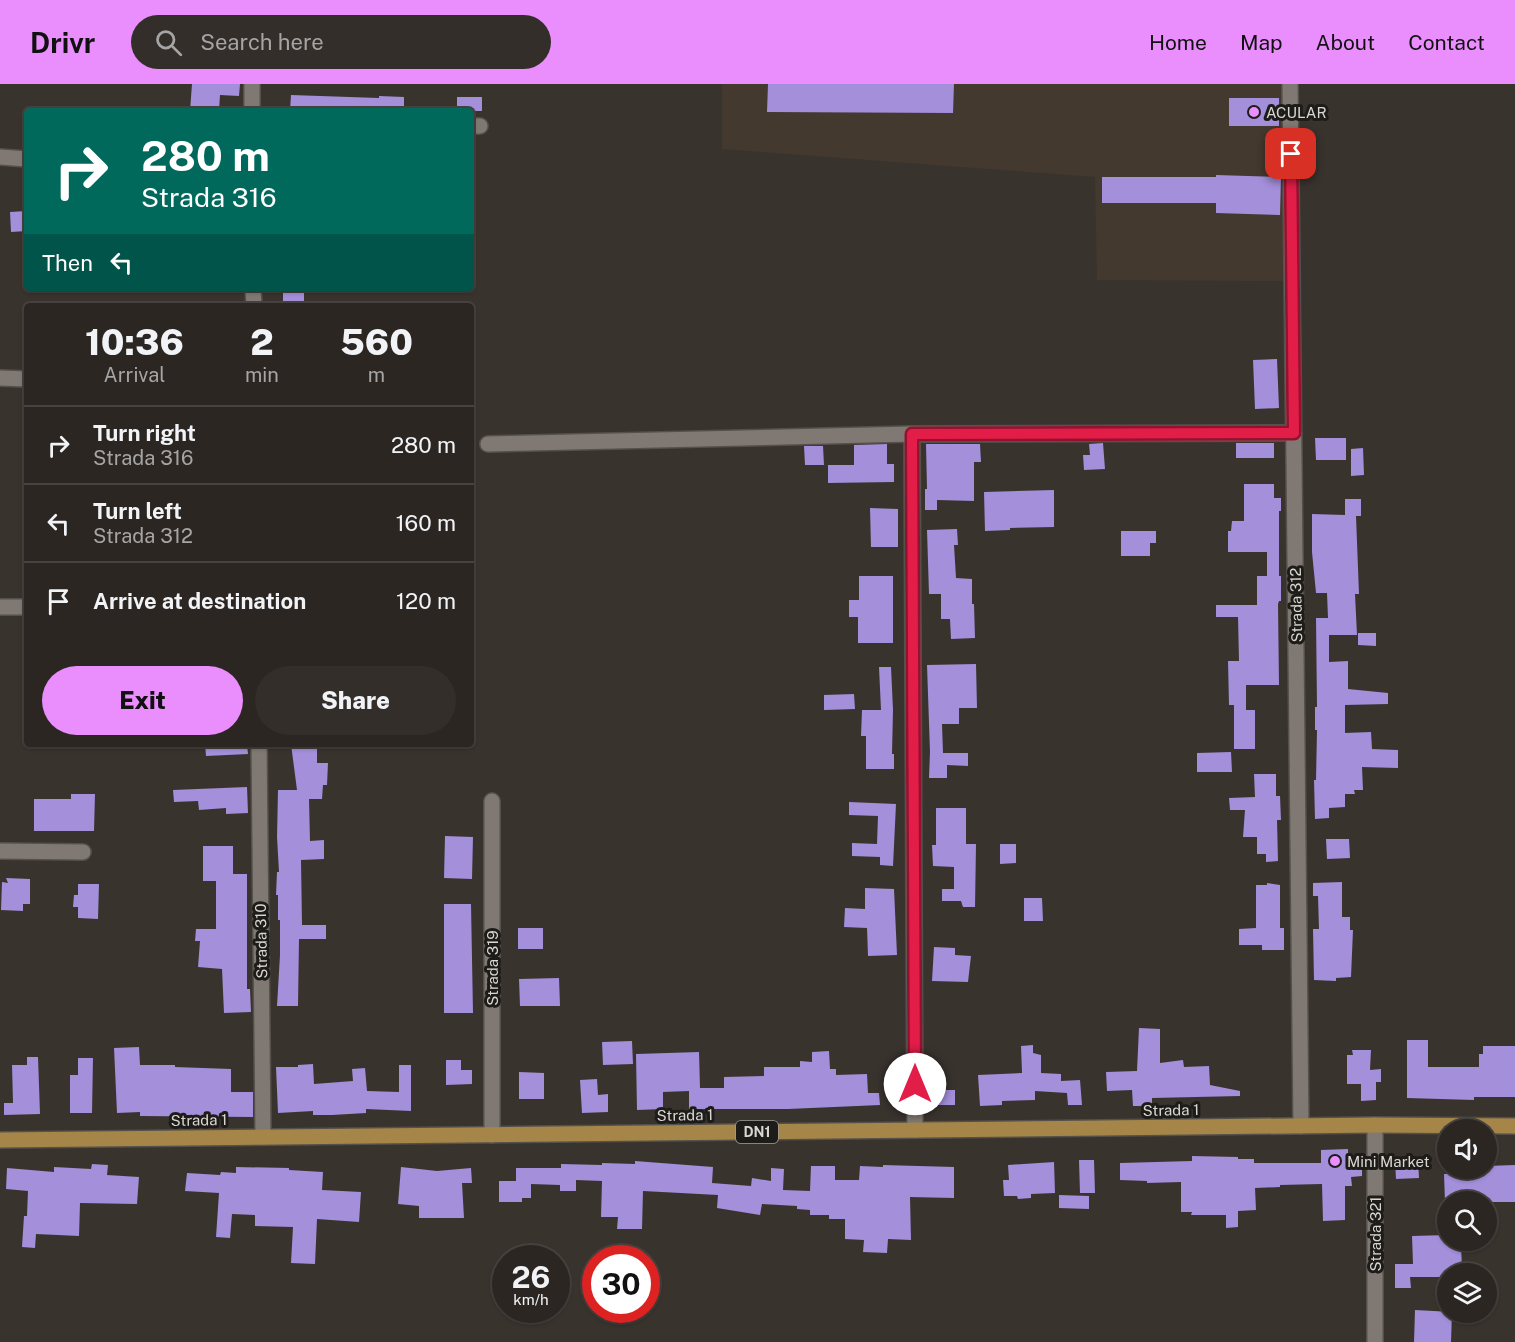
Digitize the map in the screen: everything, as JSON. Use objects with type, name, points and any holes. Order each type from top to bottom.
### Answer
[{"type":"main road","name":"Strada 1","points":[[0,1140],[1375,1125],[1515,1126]]},
{"type":"street","points":[[252,84],[252,108]]},
{"type":"street","name":"Strada 312","points":[[1290,84],[1301,1126]]},
{"type":"street","points":[[0,157],[24,159]]},
{"type":"street","points":[[0,378],[24,380]]},
{"type":"street","points":[[488,444],[912,434],[1294,433]]},
{"type":"street","points":[[912,434],[915,1130]]},
{"type":"street","points":[[0,607],[24,607]]},
{"type":"street","name":"Strada 310","points":[[259,747],[263,1137]]},
{"type":"street","name":"Strada 319","points":[[492,801],[492,1135]]},
{"type":"street","points":[[0,851],[83,852]]},
{"type":"street","name":"Strada 321","points":[[1375,1125],[1375,1342]]},
{"type":"shaded area","points":[[722,84],[1286,84],[1289,281],[1097,280],[1095,177],[722,149]]},
{"type":"building","points":[[192,84],[240,84],[239,96],[220,95],[219,108],[190,108]]},
{"type":"building","points":[[768,84],[954,84],[953,113],[767,112]]},
{"type":"building","points":[[291,95],[404,97],[404,108],[290,108]]},
{"type":"building","points":[[457,97],[482,97],[482,111],[474,111],[474,108],[457,108]]},
{"type":"building","name":"ACULAR","points":[[1229,98],[1279,98],[1279,126],[1229,126]]},
{"type":"building","points":[[1216,175],[1281,177],[1280,215],[1216,213],[1216,203],[1102,203],[1102,177],[1216,177]]},
{"type":"building","points":[[24,211],[24,231],[11,232],[10,212]]},
{"type":"building","points":[[283,291],[304,291],[304,303],[283,303]]},
{"type":"building","points":[[1277,359],[1279,408],[1255,409],[1253,360]]},
{"type":"building","points":[[1315,438],[1346,438],[1346,460],[1316,460]]},
{"type":"building","points":[[1103,443],[1105,469],[1084,470],[1083,455],[1090,455],[1089,444]]},
{"type":"building","points":[[1236,443],[1274,443],[1274,458],[1236,458]]},
{"type":"building","points":[[887,444],[887,464],[894,464],[894,482],[828,483],[828,465],[854,465],[854,445]]},
{"type":"building","points":[[926,444],[980,444],[981,462],[974,462],[974,501],[937,500],[937,510],[925,510]]},
{"type":"building","points":[[804,446],[823,446],[824,465],[805,465]]},
{"type":"building","points":[[1363,448],[1364,475],[1351,476],[1351,449]]},
{"type":"building","points":[[1244,484],[1274,484],[1274,498],[1281,498],[1279,576],[1281,576],[1281,601],[1278,604],[1279,685],[1246,685],[1246,710],[1255,710],[1255,749],[1234,749],[1234,705],[1229,705],[1228,661],[1239,661],[1238,617],[1216,617],[1216,605],[1257,605],[1257,576],[1267,576],[1267,552],[1228,552],[1228,531],[1231,531],[1232,521],[1244,521]]},
{"type":"building","points":[[1054,490],[1054,527],[985,531],[984,492]]},
{"type":"building","points":[[1345,499],[1361,499],[1361,516],[1356,516],[1359,594],[1355,594],[1357,635],[1329,635],[1329,662],[1348,661],[1348,689],[1388,693],[1388,704],[1345,705],[1345,733],[1371,732],[1372,749],[1398,750],[1398,768],[1362,767],[1363,790],[1354,790],[1355,794],[1345,794],[1345,807],[1329,808],[1329,818],[1315,819],[1316,618],[1328,618],[1327,593],[1316,593],[1312,552],[1312,514],[1345,515]]},
{"type":"building","points":[[870,508],[898,509],[898,547],[871,547]]},
{"type":"building","points":[[957,529],[958,545],[954,545],[956,578],[972,579],[975,638],[951,639],[950,619],[941,619],[941,594],[929,594],[927,530]]},
{"type":"building","points":[[1121,531],[1156,531],[1156,543],[1150,543],[1150,556],[1121,556]]},
{"type":"building","points":[[859,576],[893,576],[893,643],[858,643],[858,617],[849,617],[849,600],[859,600]]},
{"type":"building","points":[[1358,633],[1376,633],[1376,646],[1358,645]]},
{"type":"building","points":[[976,664],[977,708],[959,708],[959,724],[942,724],[943,753],[968,753],[968,766],[947,765],[947,778],[929,778],[927,665]]},
{"type":"building","points":[[879,667],[891,667],[894,769],[866,769],[866,736],[861,736],[862,710],[881,710]]},
{"type":"building","points":[[854,694],[855,709],[824,710],[824,695]]},
{"type":"building","points":[[205,747],[247,747],[248,754],[206,756]]},
{"type":"building","points":[[291,747],[317,747],[317,763],[328,763],[327,785],[323,785],[322,799],[309,799],[310,841],[324,840],[324,859],[301,860],[302,925],[326,925],[326,939],[299,939],[298,1006],[277,1006],[280,955],[280,920],[278,920],[278,895],[276,895],[277,872],[279,872],[278,790],[297,790]]},
{"type":"building","points":[[1231,752],[1232,772],[1197,772],[1197,753]]},
{"type":"building","points":[[1254,774],[1276,774],[1276,796],[1280,796],[1281,820],[1277,820],[1278,861],[1266,862],[1266,854],[1257,854],[1257,837],[1243,837],[1245,810],[1230,810],[1229,798],[1255,797]]},
{"type":"building","points":[[247,787],[248,813],[226,814],[226,808],[199,810],[198,801],[174,802],[173,790]]},
{"type":"building","points":[[71,794],[95,794],[94,831],[34,831],[34,799],[71,799]]},
{"type":"building","points":[[849,802],[896,804],[893,866],[880,865],[880,857],[852,856],[852,843],[877,844],[878,816],[849,815]]},
{"type":"building","points":[[936,808],[966,808],[966,844],[976,844],[975,907],[963,907],[961,901],[942,901],[942,889],[954,889],[954,867],[933,866],[932,845],[936,845]]},
{"type":"building","points":[[445,836],[473,837],[472,879],[444,878]]},
{"type":"building","points":[[1326,839],[1349,839],[1350,858],[1327,859]]},
{"type":"building","points":[[1000,844],[1016,844],[1016,863],[1000,864]]},
{"type":"building","points":[[203,846],[233,846],[233,874],[247,874],[247,989],[250,989],[251,1012],[224,1013],[222,969],[198,967],[200,941],[195,941],[196,929],[216,929],[216,881],[203,881]]},
{"type":"building","points":[[6,878],[30,879],[30,904],[23,904],[23,911],[1,910],[2,882],[8,883]]},
{"type":"building","points":[[1342,882],[1342,917],[1350,917],[1350,930],[1353,930],[1351,977],[1336,978],[1336,981],[1314,980],[1313,929],[1319,929],[1318,896],[1313,896],[1313,883]]},
{"type":"building","points":[[1267,883],[1280,885],[1280,928],[1284,928],[1284,950],[1262,950],[1262,945],[1239,945],[1239,929],[1256,928],[1256,885],[1267,885]]},
{"type":"building","points":[[78,884],[99,884],[98,919],[78,918],[78,907],[73,907],[74,895],[78,895]]},
{"type":"building","points":[[865,888],[894,889],[897,955],[868,956],[867,928],[844,927],[845,908],[865,909]]},
{"type":"building","points":[[1024,898],[1042,898],[1043,921],[1024,921]]},
{"type":"building","points":[[444,904],[471,904],[473,1013],[444,1013]]},
{"type":"building","points":[[518,928],[543,928],[543,949],[518,949]]},
{"type":"building","points":[[934,947],[955,948],[955,955],[971,956],[968,982],[932,981]]},
{"type":"building","points":[[559,978],[560,1006],[520,1006],[519,979]]},
{"type":"building","points":[[1139,1028],[1160,1029],[1160,1063],[1183,1060],[1184,1067],[1209,1066],[1210,1085],[1240,1091],[1240,1096],[1152,1098],[1152,1106],[1133,1106],[1132,1090],[1107,1091],[1106,1072],[1137,1071]]},
{"type":"building","points":[[1407,1040],[1428,1040],[1428,1067],[1479,1067],[1479,1054],[1483,1054],[1483,1046],[1515,1046],[1515,1097],[1474,1097],[1474,1100],[1407,1098]]},
{"type":"building","points":[[632,1041],[633,1064],[603,1065],[602,1042]]},
{"type":"building","points":[[1033,1045],[1033,1053],[1041,1055],[1041,1073],[1061,1074],[1061,1081],[1080,1080],[1082,1105],[1068,1105],[1067,1093],[1035,1091],[1035,1100],[1002,1101],[1002,1105],[980,1106],[978,1075],[1022,1073],[1021,1046]]},
{"type":"building","points":[[139,1047],[140,1065],[231,1069],[231,1092],[253,1092],[253,1117],[140,1116],[140,1112],[117,1113],[114,1048]]},
{"type":"building","points":[[1352,1050],[1371,1050],[1370,1070],[1381,1069],[1381,1082],[1376,1082],[1376,1100],[1361,1101],[1361,1084],[1347,1084],[1347,1055],[1353,1055]]},
{"type":"building","points":[[829,1051],[830,1069],[836,1069],[836,1075],[867,1074],[868,1093],[879,1093],[880,1105],[788,1109],[689,1109],[689,1091],[663,1092],[663,1109],[637,1110],[636,1054],[699,1052],[700,1088],[724,1088],[724,1077],[764,1076],[764,1067],[800,1067],[800,1061],[812,1062],[812,1052]]},
{"type":"building","points":[[27,1057],[38,1057],[40,1114],[4,1115],[4,1103],[13,1103],[12,1065],[27,1065]]},
{"type":"building","points":[[78,1058],[93,1058],[92,1113],[70,1113],[70,1075],[78,1075]]},
{"type":"building","points":[[446,1060],[461,1060],[461,1070],[472,1070],[472,1084],[446,1085]]},
{"type":"building","points":[[313,1064],[314,1084],[353,1081],[352,1069],[365,1068],[367,1091],[399,1092],[399,1065],[411,1065],[411,1111],[366,1109],[366,1113],[332,1115],[313,1115],[313,1111],[278,1113],[276,1067]]},
{"type":"building","points":[[519,1072],[544,1073],[544,1099],[519,1099]]},
{"type":"building","points":[[597,1079],[598,1095],[608,1094],[608,1112],[582,1113],[580,1080]]},
{"type":"building","points":[[931,1081],[944,1081],[944,1090],[955,1090],[955,1105],[931,1105]]},
{"type":"building","points":[[1348,1149],[1348,1158],[1362,1158],[1362,1176],[1351,1177],[1352,1186],[1345,1186],[1345,1220],[1323,1221],[1322,1184],[1255,1188],[1256,1210],[1238,1211],[1238,1227],[1226,1228],[1226,1215],[1191,1215],[1192,1212],[1181,1212],[1181,1182],[1147,1183],[1147,1181],[1120,1180],[1120,1163],[1192,1161],[1192,1156],[1238,1157],[1238,1159],[1254,1159],[1254,1163],[1321,1163],[1321,1150]]},
{"type":"building","points":[[1418,1159],[1419,1178],[1396,1179],[1395,1160]]},
{"type":"building","points":[[1079,1160],[1094,1160],[1095,1193],[1080,1193]]},
{"type":"building","points":[[635,1161],[713,1167],[712,1183],[751,1186],[752,1178],[771,1181],[771,1168],[784,1169],[783,1190],[810,1191],[811,1166],[835,1166],[835,1180],[859,1180],[860,1166],[954,1167],[954,1198],[910,1197],[911,1240],[888,1239],[887,1253],[863,1252],[864,1240],[845,1239],[845,1219],[829,1219],[829,1215],[810,1215],[810,1210],[797,1209],[797,1206],[762,1204],[760,1215],[717,1208],[718,1195],[643,1191],[642,1229],[617,1229],[618,1217],[601,1217],[602,1181],[576,1180],[576,1191],[560,1191],[560,1185],[531,1184],[531,1198],[522,1198],[522,1202],[499,1202],[499,1181],[516,1181],[516,1168],[561,1168],[561,1164],[635,1164]]},
{"type":"building","points":[[1054,1162],[1055,1193],[1031,1194],[1031,1198],[1018,1199],[1017,1196],[1004,1196],[1003,1180],[1009,1180],[1008,1165]]},
{"type":"building","points":[[92,1164],[108,1165],[107,1175],[139,1177],[137,1204],[80,1203],[79,1236],[36,1234],[35,1248],[22,1247],[28,1191],[6,1189],[7,1168],[54,1172],[54,1167],[91,1169]]},
{"type":"building","points":[[1515,1165],[1515,1202],[1497,1202],[1497,1191],[1445,1191],[1444,1179],[1497,1179],[1497,1166]]},
{"type":"building","points":[[236,1167],[289,1168],[289,1170],[323,1172],[322,1190],[361,1192],[359,1222],[317,1219],[315,1264],[291,1263],[293,1227],[255,1226],[255,1215],[232,1214],[230,1238],[216,1237],[219,1193],[185,1191],[187,1173],[220,1175],[221,1172],[236,1173]]},
{"type":"building","points":[[401,1167],[437,1171],[471,1168],[472,1183],[462,1183],[464,1218],[419,1218],[419,1206],[398,1204]]},
{"type":"building","points":[[1059,1195],[1089,1196],[1089,1209],[1059,1208]]},
{"type":"building","points":[[1437,1235],[1437,1251],[1461,1251],[1462,1263],[1437,1263],[1437,1277],[1410,1277],[1411,1288],[1395,1288],[1395,1264],[1413,1264],[1412,1236]]},
{"type":"building","points":[[1415,1310],[1437,1311],[1437,1323],[1452,1323],[1451,1342],[1414,1342]]},
{"type":"place","name":"ACULAR","points":[[1254,112]]},
{"type":"place","name":"Mini Market","points":[[1335,1161]]},
{"type":"route","points":[[915,1084],[912,434],[1294,433],[1291,154]]}]
